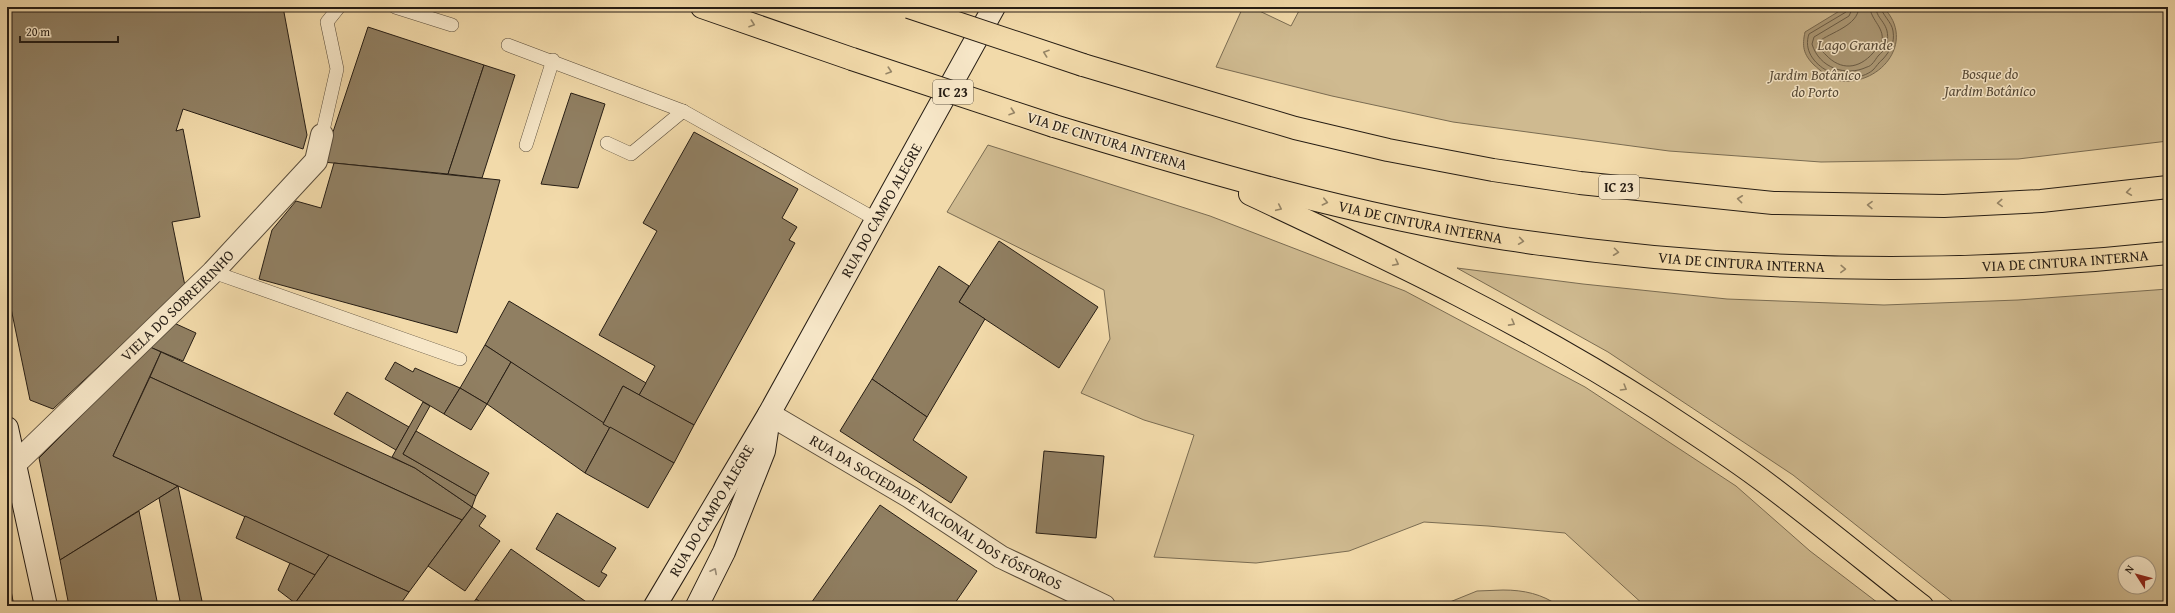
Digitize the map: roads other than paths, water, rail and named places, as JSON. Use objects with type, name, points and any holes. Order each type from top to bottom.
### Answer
[{"type":"highway","name":"VIA DE CINTURA INTERNA","points":[[702,7],[852,59],[1054,126],[1192,168],[1280,192],[1375,213],[1503,238],[1639,255],[1778,266],[1862,269],[2053,264],[2168,253]]},
{"type":"highway","name":"IC 23","points":[[910,7],[1083,65],[1295,128],[1388,150],[1493,170],[1580,183],[1773,203],[1944,206],[2048,200],[2168,187]]},
{"type":"highway","points":[[1192,168],[1389,259],[1464,297],[1561,350],[1657,408],[1765,482],[1922,606]]},
{"type":"main road","name":"RUA DO CAMPO ALEGRE","points":[[655,606],[769,414],[994,7]]},
{"type":"main road","name":"VIELA DO SOBREIRINHO","points":[[15,464],[213,272],[316,161],[322,135]]},
{"type":"main road","name":"RUA DO CAMPO ALEGRE","points":[[697,606],[724,552],[764,451],[769,414]]},
{"type":"main road","name":"RUA DA SOCIEDADE NACIONAL DOS FÓSFOROS","points":[[769,414],[910,497],[1001,557],[1104,606]]},
{"type":"main road","points":[[7,428],[46,606]]},
{"type":"lane","points":[[322,135],[337,69],[327,22],[339,7]]},
{"type":"lane","points":[[395,7],[452,25]]},
{"type":"lane","points":[[508,45],[552,60],[683,111],[877,220]]},
{"type":"lane","points":[[526,145],[552,60]]},
{"type":"lane","points":[[607,144],[631,154],[683,111]]},
{"type":"lane","points":[[213,272],[460,359]]},
{"type":"water","name":"Lago Grande","points":[[1846,7],[1883,7],[1893,21],[1896,34],[1895,48],[1888,60],[1879,70],[1866,77],[1852,81],[1830,78],[1810,61],[1804,50],[1805,32]]},
{"type":"park label","name":"Bosque do Jardim Botânico","points":[[1990,82]]},
{"type":"park label","name":"Jardim Botânico do Porto","points":[[1815,84]]}]
